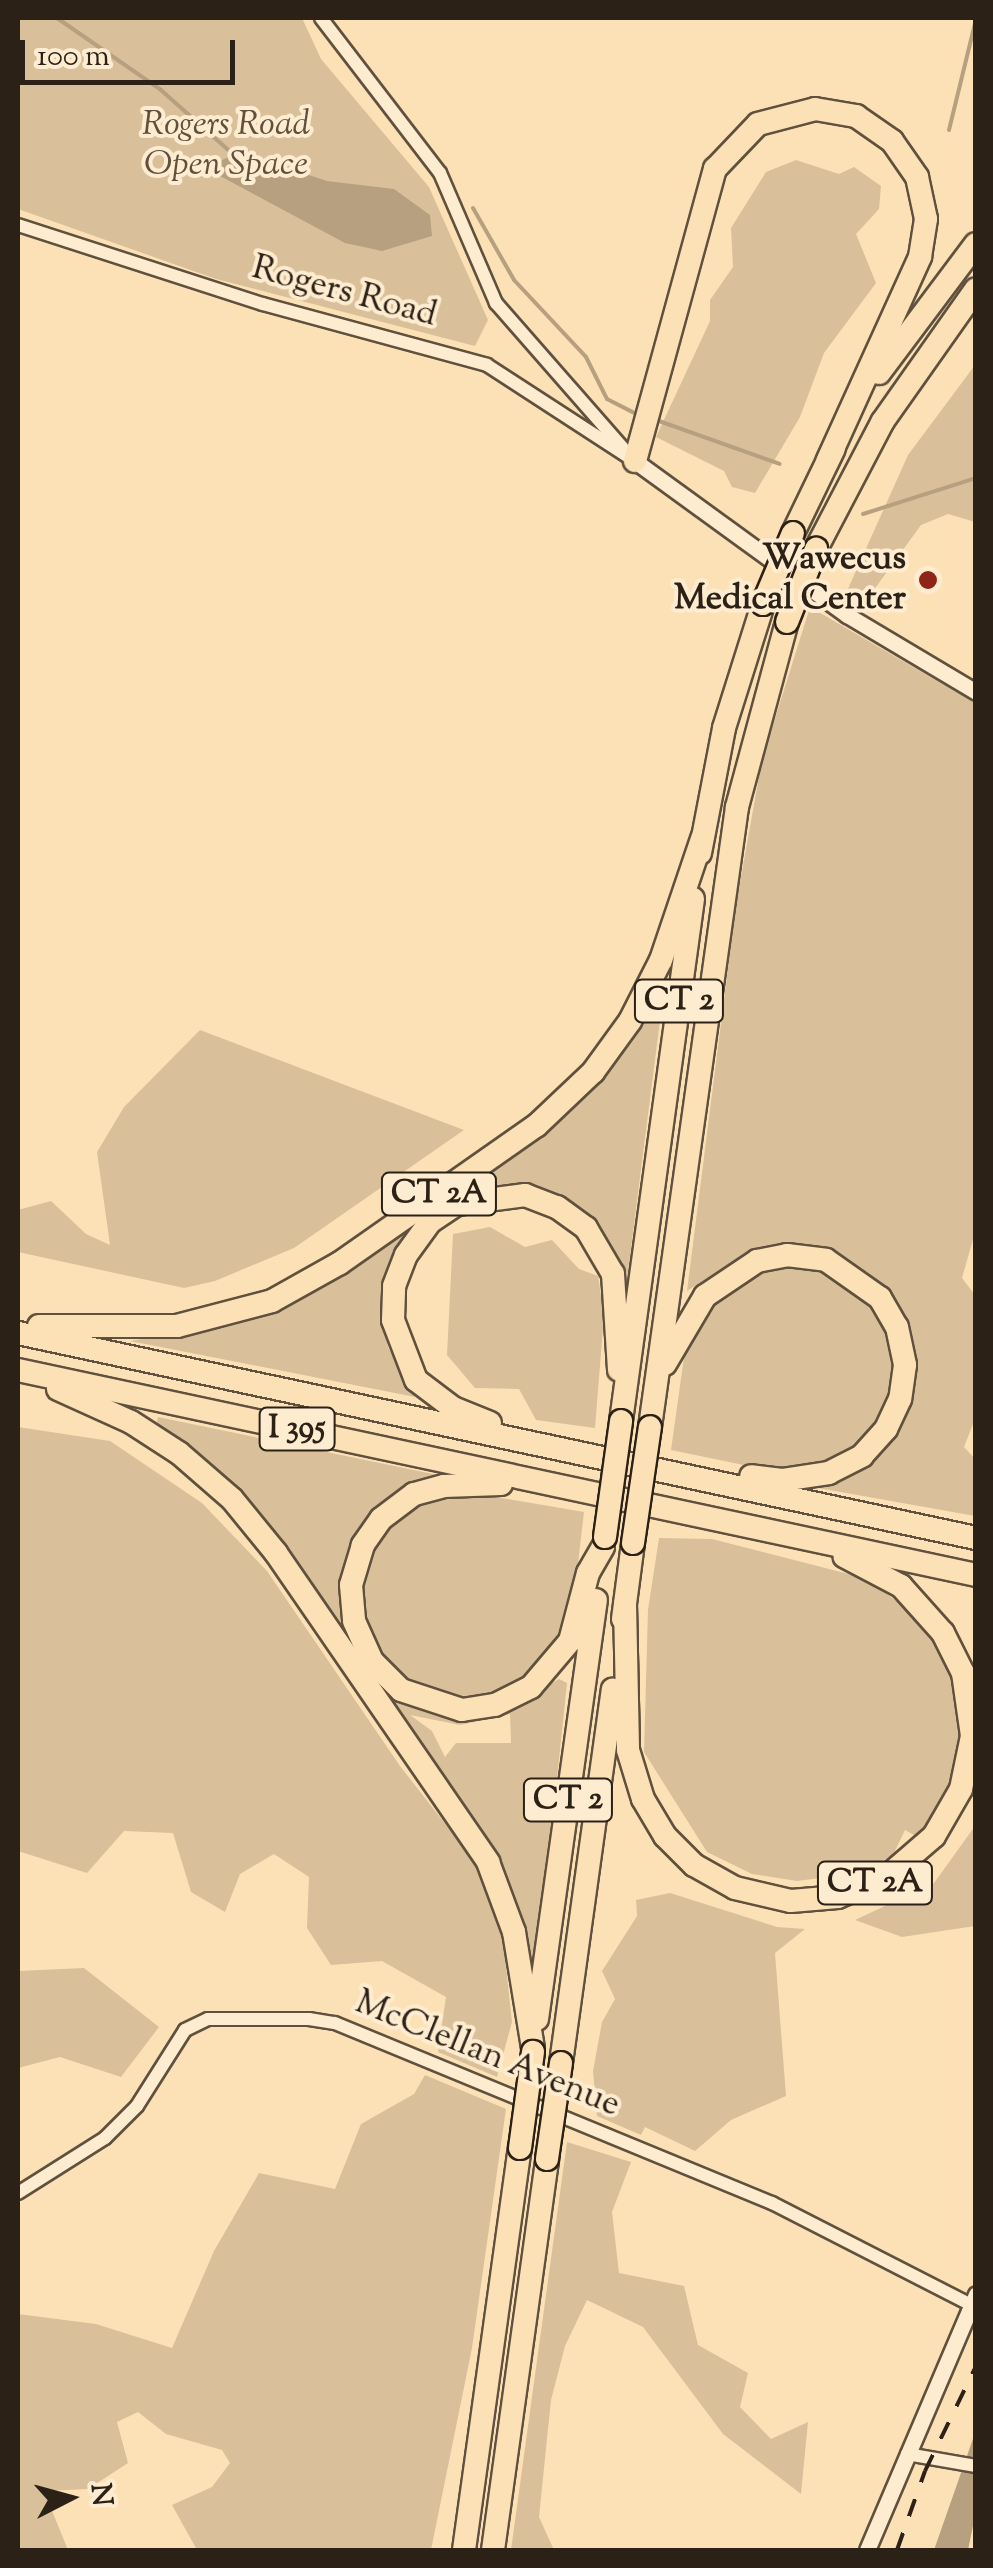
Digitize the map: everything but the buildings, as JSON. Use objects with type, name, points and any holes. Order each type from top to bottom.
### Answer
[{"type":"highway","points":[[635,461],[715,169],[758,124],[815,109],[856,116],[892,141],[917,178],[926,219],[920,257],[828,460]]},
{"type":"highway","name":"CT 2","points":[[464,2550],[702,839],[724,728],[763,604],[828,460],[900,340],[976,244]]},
{"type":"highway","name":"CT 2","points":[[493,2550],[732,833],[755,726],[787,622],[816,550],[884,421],[976,289]]},
{"type":"highway","name":"CT 2A","points":[[18,1325],[167,1328],[272,1300],[340,1263],[526,1133],[580,1087],[630,1021],[661,960],[702,839]]},
{"type":"highway","points":[[539,1445],[442,1401],[416,1380],[402,1354],[392,1308],[397,1276],[418,1237],[450,1208],[491,1195],[525,1195],[557,1206],[586,1228],[613,1274],[622,1412]]},
{"type":"highway","points":[[655,1386],[682,1330],[711,1289],[740,1268],[777,1256],[816,1257],[852,1272],[880,1298],[900,1338],[904,1374],[898,1406],[875,1444],[848,1466],[799,1479],[683,1476]]},
{"type":"highway","name":"I 395","points":[[18,1333],[976,1538]]},
{"type":"highway","points":[[18,1371],[164,1442],[220,1487],[266,1540],[488,1862],[514,1932],[533,2050]]},
{"type":"highway","name":"I 395","points":[[18,1371],[976,1575]]},
{"type":"highway","points":[[576,1489],[457,1484],[396,1505],[371,1531],[352,1576],[350,1603],[361,1642],[386,1678],[424,1702],[462,1710],[504,1702],[559,1660],[604,1542]]},
{"type":"highway","name":"CT 2A","points":[[625,1604],[628,1750],[643,1799],[665,1836],[705,1873],[748,1893],[804,1901],[865,1888],[916,1853],[956,1802],[971,1750],[967,1690],[944,1633],[906,1590],[795,1536]]},
{"type":"street","points":[[321,18],[440,172],[496,303],[635,461],[848,614],[976,692]]},
{"type":"street","name":"Rogers Road","points":[[18,225],[263,304],[481,363],[635,461]]},
{"type":"street","name":"McClellan Avenue","points":[[18,2193],[106,2138],[137,2106],[185,2030],[208,2019],[308,2019],[335,2023],[772,2203],[973,2299]]},
{"type":"street","points":[[867,2550],[973,2299]]},
{"type":"street","points":[[907,2454],[976,2466]]},
{"type":"green space","name":"Rogers Road Open Space","points":[[18,18],[302,18],[321,59],[429,187],[488,320],[475,346],[216,279],[18,209]]},
{"type":"green space","points":[[796,160],[839,174],[854,167],[881,186],[879,209],[856,234],[876,283],[824,353],[800,417],[755,493],[732,487],[724,471],[656,437],[710,321],[710,300],[733,267],[731,228],[766,172]]},
{"type":"green space","points":[[975,365],[975,522],[948,514],[921,525],[860,609],[847,591],[908,455]]},
{"type":"green space","points":[[810,607],[975,703],[976,1229],[962,1278],[975,1295],[975,1419],[964,1447],[975,1459],[975,1516],[818,1488],[861,1467],[907,1401],[882,1286],[838,1253],[797,1245],[744,1254],[687,1291],[736,905],[762,760]]},
{"type":"green space","points":[[656,999],[662,1000],[660,1021],[627,1279],[597,1223],[566,1203],[523,1186],[486,1187],[448,1199]]},
{"type":"green space","points":[[200,1030],[464,1130],[294,1248],[215,1281],[184,1288],[18,1252],[18,1210],[51,1201],[86,1234],[110,1245],[97,1152],[124,1107]]},
{"type":"green space","points":[[418,1217],[385,1290],[382,1318],[388,1347],[415,1397],[130,1341],[195,1330]]},
{"type":"green space","points":[[490,1227],[525,1247],[552,1240],[579,1269],[598,1276],[604,1315],[595,1428],[536,1420],[519,1389],[475,1388],[447,1355],[453,1234]]},
{"type":"green space","points":[[814,1266],[860,1289],[889,1333],[895,1354],[891,1397],[877,1428],[835,1463],[768,1470],[671,1450],[686,1343],[700,1313],[765,1268]]},
{"type":"green space","points":[[158,1417],[438,1475],[355,1537],[354,1637],[347,1643],[249,1503],[156,1424]]},
{"type":"green space","points":[[18,1427],[110,1441],[202,1503],[267,1571],[400,1766],[472,1858],[502,1930],[512,2022],[497,2077],[438,2052],[446,1997],[382,1961],[331,1965],[307,1928],[309,1877],[274,1854],[240,1874],[225,1912],[191,1892],[173,1833],[124,1831],[87,1873],[18,1851]]},
{"type":"green space","points":[[478,1494],[584,1512],[574,1598],[560,1638],[518,1682],[485,1696],[450,1697],[389,1671],[361,1620],[364,1569],[384,1530],[411,1506]]},
{"type":"green space","points":[[659,1538],[712,1539],[868,1579],[928,1626],[958,1686],[963,1720],[953,1789],[919,1838],[905,1830],[893,1855],[859,1873],[797,1881],[752,1874],[707,1852],[644,1752],[648,1610]]},
{"type":"green space","points":[[559,1679],[567,1683],[533,1960],[525,1964],[491,1851],[380,1687],[425,1712],[469,1717],[510,1708]],"holes":[[[510,1714],[511,1743],[456,1743],[445,1757],[432,1731],[410,1715],[460,1725]]]},
{"type":"green space","points":[[975,1826],[975,1926],[902,1937],[855,1920],[934,1883]]},
{"type":"green space","points":[[670,1893],[777,1927],[805,1929],[775,1953],[786,2096],[731,2120],[695,2151],[645,2127],[641,2135],[597,2116],[593,2071],[602,2022],[615,1999],[602,1971],[637,1916],[636,1900]]},
{"type":"green space","points":[[84,1968],[159,2027],[121,2077],[60,2057],[18,2068],[18,1971]]},
{"type":"green space","points":[[425,2075],[506,2109],[472,2348],[431,2550],[197,2550],[172,2505],[212,2487],[230,2463],[222,2450],[166,2434],[138,2412],[117,2422],[128,2463],[88,2489],[44,2491],[68,2550],[18,2550],[18,2314],[96,2324],[172,2348],[214,2251],[259,2173],[335,2189],[361,2124],[414,2094]]},
{"type":"green space","points":[[567,2142],[631,2162],[612,2212],[619,2273],[684,2286],[698,2345],[748,2373],[740,2407],[771,2439],[808,2422],[801,2494],[723,2434],[643,2327],[587,2300],[565,2346],[551,2400],[539,2517],[554,2550],[511,2550]]},
{"type":"shaded area","points":[[239,152],[327,181],[394,189],[430,215],[432,236],[382,251],[345,243],[220,176],[218,162]]},
{"type":"shaded area","points":[[975,2433],[975,2516],[968,2550],[934,2550]]},
{"type":"waterway","points":[[57,18],[161,90],[234,155]]},
{"type":"waterway","points":[[949,130],[976,19]]},
{"type":"waterway","points":[[473,208],[514,280],[586,357],[607,399],[634,413]]},
{"type":"waterway","points":[[659,421],[780,464]]},
{"type":"waterway","points":[[863,514],[976,478]]},
{"type":"railway","points":[[897,2550],[925,2471],[976,2366]]},
{"type":"place","name":"Wawecus Medical Center","points":[[928,580]]}]
